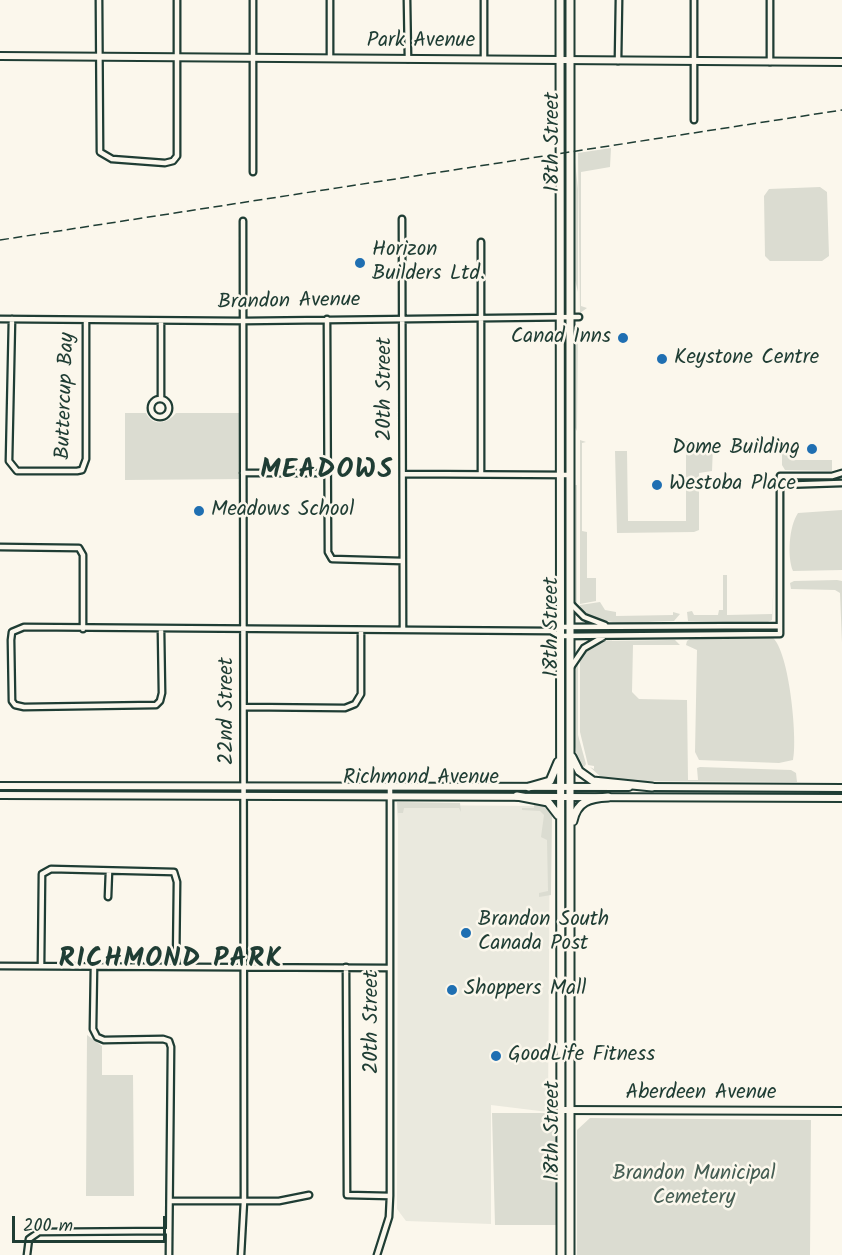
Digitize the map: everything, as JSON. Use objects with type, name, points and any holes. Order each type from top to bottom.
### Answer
[{"type":"main road","name":"18th Street","points":[[560,0],[561,1255]]},
{"type":"main road","name":"18th Street","points":[[570,0],[570,1255]]},
{"type":"main road","name":"Park Avenue","points":[[0,56],[842,62]]},
{"type":"main road","points":[[570,744],[576,767],[588,779],[652,788]]},
{"type":"main road","points":[[529,787],[545,784],[551,779],[560,751]]},
{"type":"main road","name":"Richmond Avenue","points":[[0,786],[842,788]]},
{"type":"main road","name":"Richmond Avenue","points":[[0,795],[244,794],[842,798]]},
{"type":"main road","points":[[517,796],[551,804],[557,811],[560,825]]},
{"type":"main road","points":[[570,842],[574,815],[579,806],[592,799],[608,797]]},
{"type":"main road","name":"Aberdeen Avenue","points":[[561,1110],[842,1111]]},
{"type":"street","points":[[99,0],[100,152],[112,159],[152,163],[173,161],[177,156],[177,0]]},
{"type":"street","points":[[253,0],[253,172]]},
{"type":"street","points":[[330,0],[330,58]]},
{"type":"street","points":[[407,0],[408,59]]},
{"type":"street","points":[[484,0],[484,59]]},
{"type":"street","points":[[618,61],[619,0]]},
{"type":"street","points":[[694,0],[694,120]]},
{"type":"street","points":[[770,0],[770,62]]},
{"type":"street","name":"20th Street","points":[[402,219],[403,630]]},
{"type":"street","name":"22nd Street","points":[[242,1255],[245,786],[243,220]]},
{"type":"street","points":[[481,242],[481,474]]},
{"type":"street","name":"Brandon Avenue","points":[[0,319],[244,321],[403,317],[579,317]]},
{"type":"street","name":"Buttercup Bay","points":[[12,319],[9,461],[17,471],[76,471],[85,465],[86,320]]},
{"type":"street","points":[[327,319],[328,552],[332,558],[402,561]]},
{"type":"street","points":[[161,321],[161,399]]},
{"type":"street","points":[[161,630],[162,693],[156,705],[15,705],[11,692],[12,632],[24,627],[161,630],[551,631],[615,635],[780,634],[780,476],[832,476],[842,472]]},
{"type":"street","points":[[243,473],[327,473]]},
{"type":"street","points":[[403,474],[570,475]]},
{"type":"street","points":[[780,485],[842,483]]},
{"type":"street","points":[[0,547],[79,548],[83,555],[84,629]]},
{"type":"street","points":[[570,597],[572,607],[584,617],[614,627]]},
{"type":"street","points":[[570,632],[614,627],[780,626]]},
{"type":"street","points":[[244,707],[345,708],[355,704],[361,694],[361,630]]},
{"type":"street","points":[[570,678],[572,664],[581,651],[599,638],[615,635]]},
{"type":"street","name":"20th Street","points":[[377,1255],[389,1217],[390,1196],[390,787]]},
{"type":"street","points":[[802,788],[802,798]]},
{"type":"street","points":[[41,966],[42,874],[51,869],[174,872],[177,882],[176,967]]},
{"type":"street","points":[[108,897],[109,871]]},
{"type":"street","points":[[0,966],[390,968]]},
{"type":"street","points":[[94,966],[93,1029],[99,1039],[169,1041],[171,1047],[169,1255]]},
{"type":"street","points":[[346,967],[347,1195],[390,1196]]},
{"type":"street","points":[[170,1201],[279,1201],[309,1195]]},
{"type":"street","points":[[27,1255],[29,1239],[39,1232],[169,1231]]},
{"type":"shaded area","name":"Shoppers Mall","points":[[398,805],[543,806],[550,813],[548,1112],[491,1105],[491,1224],[406,1221],[397,1209]]},
{"type":"green space","points":[[611,148],[610,167],[581,172],[581,306],[587,308],[580,313],[578,153]]},
{"type":"green space","points":[[574,153],[578,189],[578,292],[574,276]]},
{"type":"green space","points":[[820,187],[827,192],[829,256],[822,261],[770,261],[765,256],[764,196],[769,189]]},
{"type":"green space","points":[[574,329],[578,329],[577,431],[573,424]]},
{"type":"green space","points":[[125,413],[146,413],[156,422],[164,422],[176,413],[243,413],[243,479],[125,480]]},
{"type":"green space","points":[[580,440],[586,442],[582,443],[582,531],[587,532],[587,578],[596,578],[596,601],[580,604]]},
{"type":"green space","points":[[686,441],[705,441],[705,446],[713,446],[712,471],[699,473],[699,530],[694,532],[617,533],[615,451],[627,451],[628,521],[686,521]]},
{"type":"green space","points":[[782,453],[792,453],[791,460],[832,460],[832,471],[785,470],[782,465]]},
{"type":"green space","points":[[573,485],[577,485],[577,608],[573,603]]},
{"type":"green space","points":[[842,510],[842,570],[793,571],[790,542],[798,513]]},
{"type":"green space","points":[[723,575],[727,575],[727,615],[772,614],[774,580],[772,620],[766,623],[688,621],[687,612],[692,611],[694,615],[718,615],[719,610],[723,610]]},
{"type":"green space","points":[[842,581],[842,643],[840,593],[835,590],[791,589],[790,583]]},
{"type":"green space","points":[[600,602],[605,610],[616,612],[616,616],[673,615],[673,612],[680,614],[674,621],[625,623],[600,620],[579,610],[580,605]]},
{"type":"green space","points":[[770,636],[777,643],[787,673],[793,714],[793,760],[779,763],[699,760],[695,752],[697,650],[686,645],[687,641],[693,637]]},
{"type":"green space","points":[[675,640],[680,645],[633,645],[632,692],[639,699],[687,700],[688,780],[698,780],[697,768],[700,767],[791,770],[796,773],[797,782],[614,781],[603,779],[590,767],[594,769],[594,766],[588,765],[580,732],[580,656],[599,641]]},
{"type":"green space","points":[[578,660],[578,735],[586,764],[582,771],[575,747],[572,715],[572,683]]},
{"type":"green space","points":[[397,802],[460,803],[461,812],[459,808],[404,808],[403,813],[398,813],[398,821]]},
{"type":"green space","points":[[534,802],[547,806],[552,814],[551,895],[539,897],[539,893],[548,891],[547,840],[541,837],[544,815],[540,811],[522,810],[522,808],[534,808]]},
{"type":"green space","points":[[87,1035],[102,1046],[102,1075],[133,1075],[134,1196],[86,1196]]},
{"type":"green space","points":[[492,1113],[553,1113],[556,1116],[562,1225],[495,1225]]},
{"type":"green space","name":"Brandon Municipal Cemetery","points":[[590,1118],[811,1120],[810,1255],[577,1255],[577,1130]]},
{"type":"railway","points":[[0,240],[842,110]]},
{"type":"place","name":"Horizon Builders Ltd.","points":[[360,263]]},
{"type":"place","name":"Canad Inns","points":[[623,338]]},
{"type":"place","name":"Keystone Centre","points":[[662,359]]},
{"type":"place","name":"Dome Building","points":[[812,449]]},
{"type":"place","name":"Westoba Place","points":[[657,485]]},
{"type":"place","name":"Meadows School","points":[[199,511]]},
{"type":"place","name":"Brandon South Canada Post","points":[[466,933]]},
{"type":"place","name":"Shoppers Mall","points":[[452,990]]},
{"type":"place","name":"GoodLife Fitness","points":[[496,1056]]},
{"type":"district","name":"MEADOWS","points":[[327,472]]},
{"type":"district","name":"RICHMOND PARK","points":[[171,961]]}]
